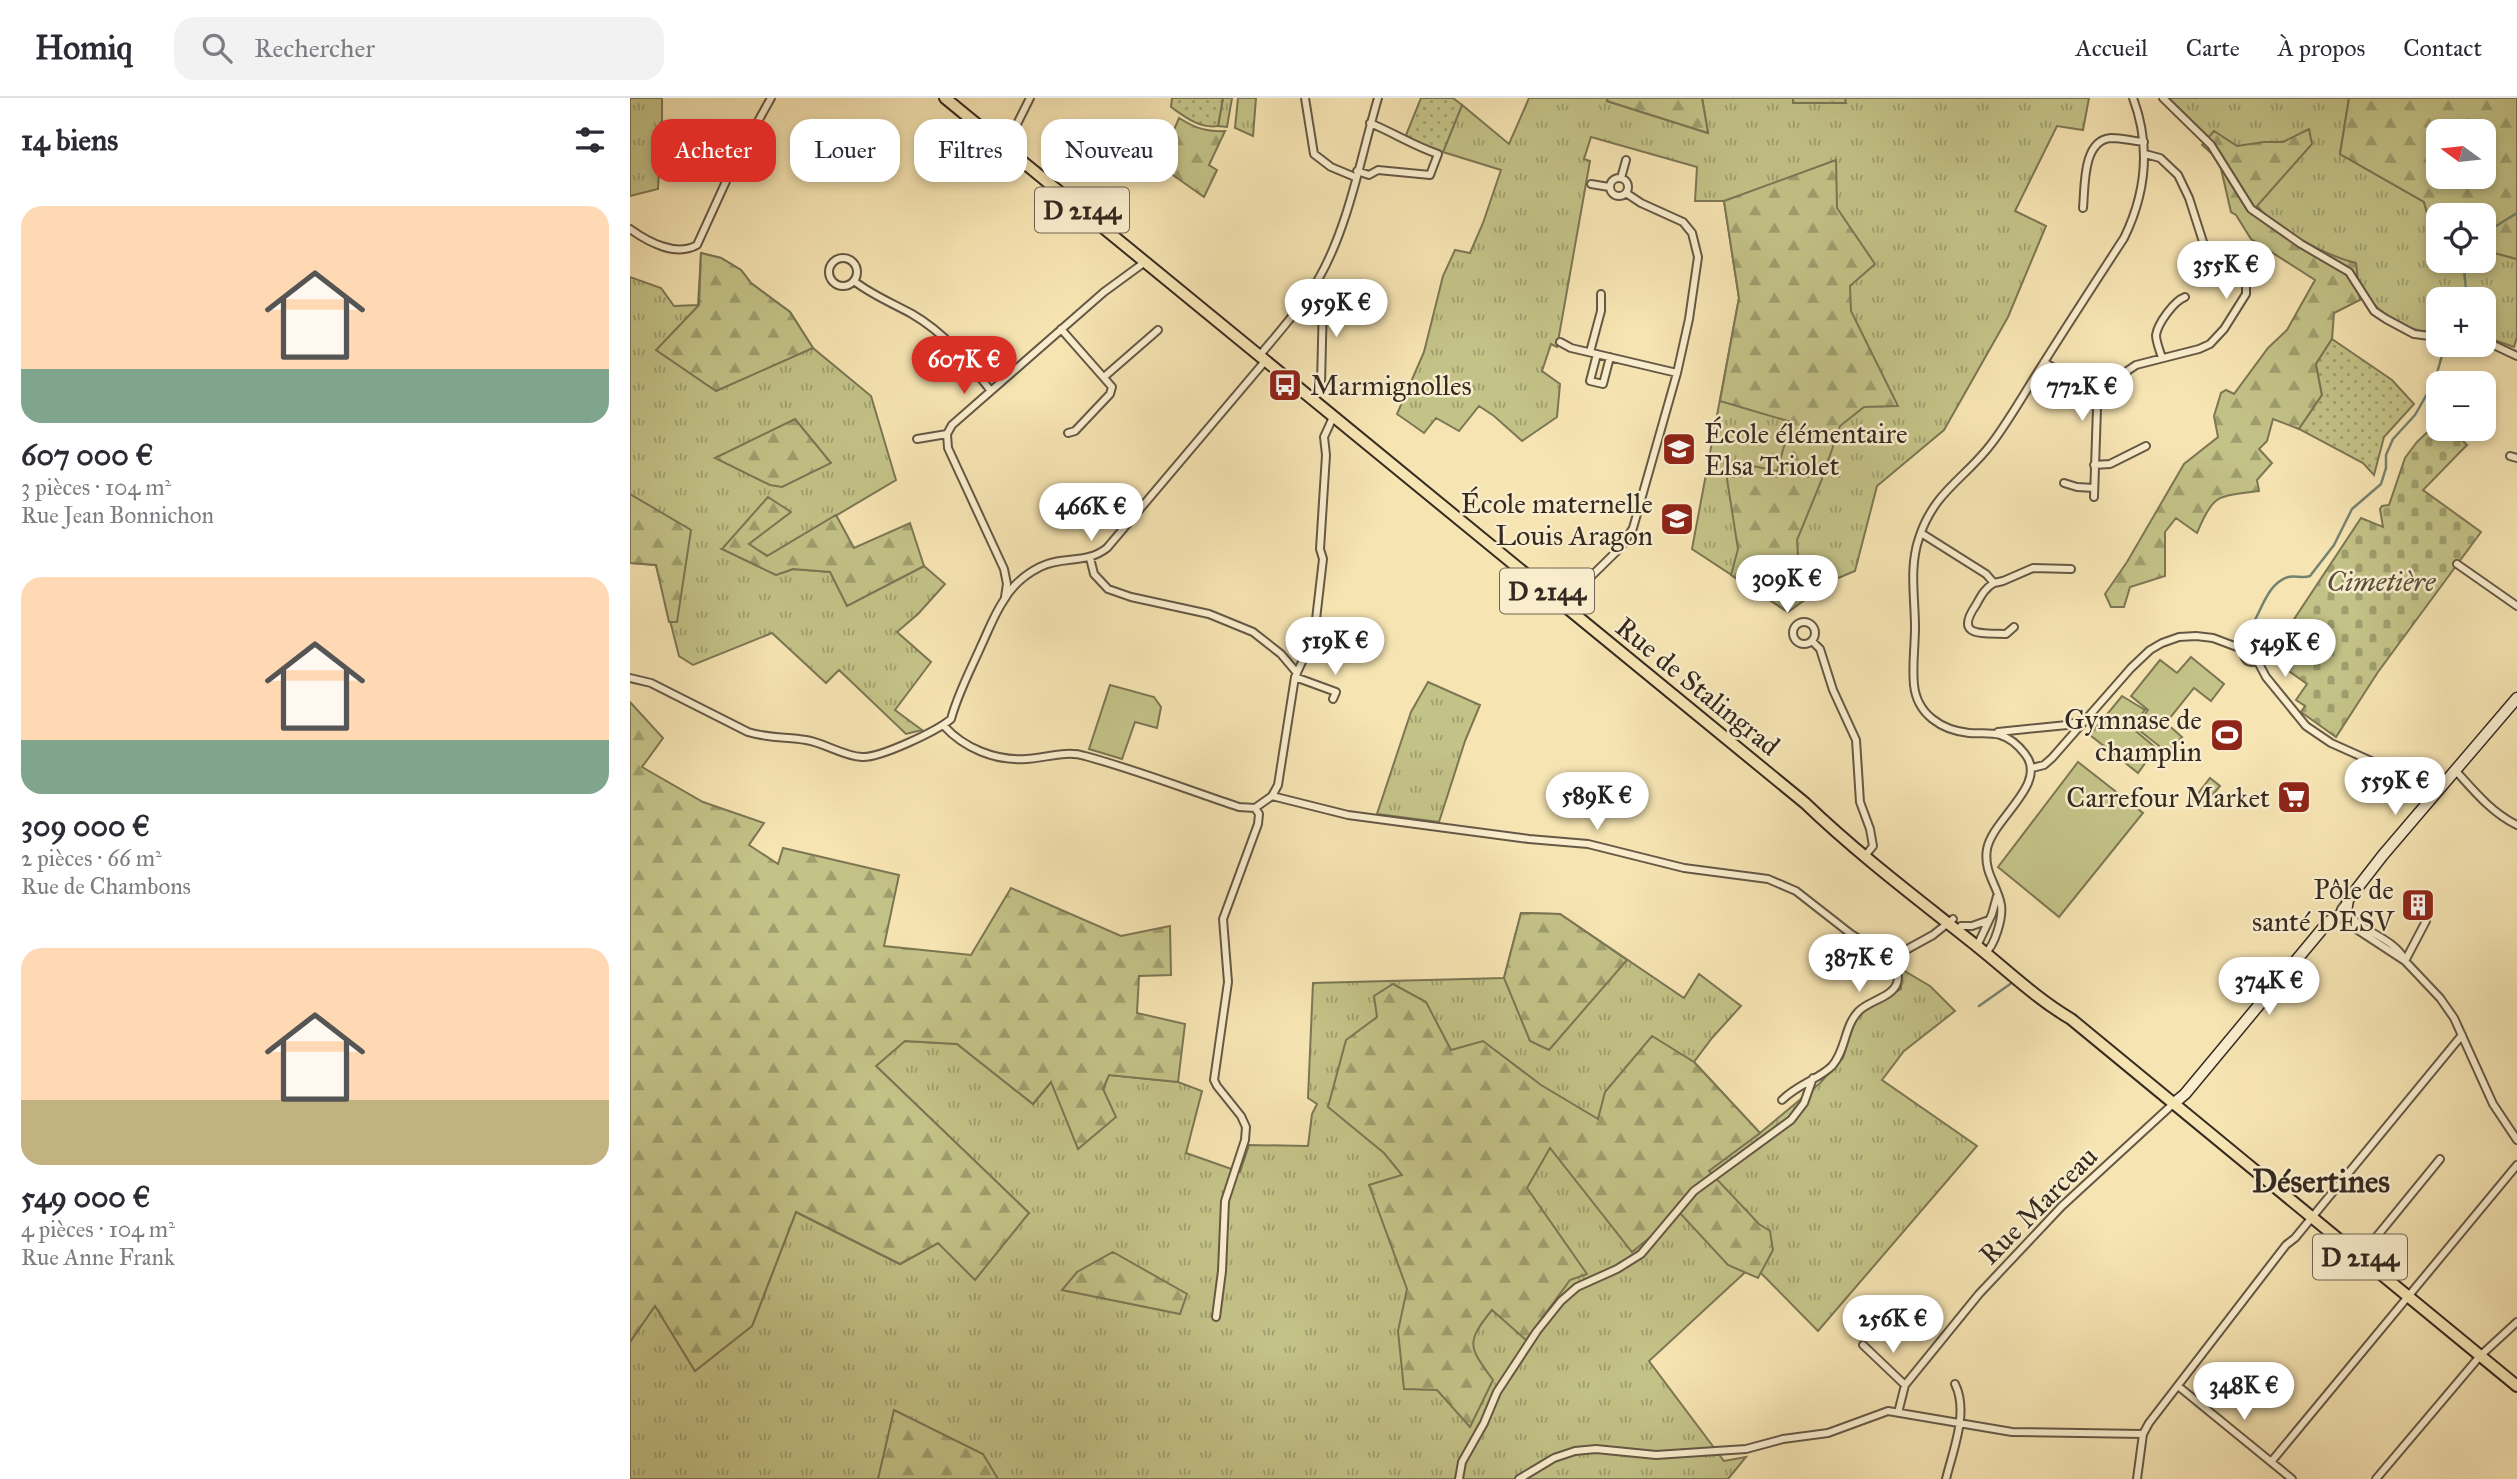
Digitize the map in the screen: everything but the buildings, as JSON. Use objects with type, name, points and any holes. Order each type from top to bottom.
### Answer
[{"type":"main road","name":"Rue de Stalingrad","points":[[945,98],[971,119]]},
{"type":"main road","name":"Rue de Stalingrad","points":[[1027,165],[1805,803],[1832,820],[1868,854]]},
{"type":"main road","name":"D 2144","points":[[1868,854],[2060,1007],[2163,1096],[2517,1385]]},
{"type":"street","points":[[630,229],[667,248],[692,248],[697,245],[733,166],[771,98]]},
{"type":"street","points":[[1020,119],[1031,98]]},
{"type":"street","points":[[1305,98],[1314,154],[1331,167],[1356,174],[1369,175],[1378,170],[1430,175],[1438,154],[1413,145],[1400,135],[1370,123]]},
{"type":"street","points":[[1004,599],[1016,585],[1053,561],[1090,558],[1107,548],[1263,357],[1324,268],[1345,214],[1378,98]]},
{"type":"street","points":[[2085,719],[2067,725],[1991,733],[1959,731],[1938,723],[1927,715],[1916,697],[1913,673],[1913,575],[1920,533],[1938,500],[1993,442],[2124,238],[2137,208],[2145,154],[2141,124],[2133,98]]},
{"type":"street","points":[[2163,98],[2211,145],[2251,209],[2301,244],[2349,272],[2374,311],[2410,332],[2426,334]]},
{"type":"street","points":[[2082,208],[2089,159],[2095,146],[2111,138],[2144,142]]},
{"type":"street","points":[[2092,395],[2136,365],[2199,349],[2215,339],[2244,299],[2246,286],[2239,275],[2205,248],[2189,198],[2178,175],[2160,158],[2145,154]]},
{"type":"street","points":[[1620,178],[1626,160]]},
{"type":"street","points":[[1609,187],[1614,179],[1620,178]]},
{"type":"street","points":[[1620,178],[1627,184],[1626,193]]},
{"type":"street","points":[[1591,184],[1609,187]]},
{"type":"street","points":[[1609,187],[1615,196],[1626,193]]},
{"type":"street","points":[[1563,604],[1621,547],[1633,528],[1677,373],[1691,307],[1698,257],[1692,233],[1682,222],[1626,193]]},
{"type":"street","points":[[841,258],[850,260],[856,267],[854,281],[847,285],[834,282],[830,275],[833,262],[841,258]]},
{"type":"street","points":[[630,678],[651,683],[748,732],[763,737],[822,743],[862,757],[872,757],[944,726],[951,719],[963,686],[1004,599],[1007,584],[1004,569],[948,448],[947,434],[952,425],[1061,329],[1104,292],[1145,262]]},
{"type":"street","points":[[854,281],[913,314],[943,335],[991,391]]},
{"type":"street","points":[[1313,398],[1321,384],[1323,301],[1321,291],[1314,286]]},
{"type":"street","points":[[1601,294],[1601,311],[1590,380],[1604,384],[1610,358]]},
{"type":"street","points":[[2162,358],[2157,331],[2175,304],[2185,298]]},
{"type":"street","points":[[1061,329],[1112,387],[1110,394],[1074,431],[1068,433]]},
{"type":"street","points":[[1104,377],[1158,330]]},
{"type":"street","points":[[1560,342],[1610,358],[1677,373]]},
{"type":"street","points":[[2496,347],[2517,356]]},
{"type":"street","points":[[2044,362],[2092,395],[2097,408],[2094,496]]},
{"type":"street","points":[[944,726],[968,746],[989,754],[1026,759],[1075,753],[1239,807],[1255,808],[1272,796],[1282,769],[1296,675],[1315,628],[1323,559],[1320,549],[1326,455],[1324,437],[1334,415]]},
{"type":"street","points":[[918,439],[947,434]]},
{"type":"street","points":[[2094,465],[2110,464],[2146,446]]},
{"type":"street","points":[[2064,483],[2094,488]]},
{"type":"street","points":[[1920,533],[1986,574],[1994,583]]},
{"type":"street","points":[[1090,558],[1094,574],[1108,589],[1131,597],[1209,614],[1253,632],[1281,654],[1296,675],[1336,692],[1333,699]]},
{"type":"street","points":[[2457,564],[2517,606]]},
{"type":"street","points":[[2014,627],[2006,634],[1977,633],[1967,625],[1967,618],[1988,586],[1994,583],[2041,567],[2071,569]]},
{"type":"street","points":[[2032,768],[2044,765],[2052,758],[2139,660],[2162,643],[2179,637],[2213,638],[2245,650],[2251,647],[2258,649],[2260,654],[2257,660],[2253,662],[2246,659],[2245,650]]},
{"type":"street","points":[[1812,641],[1820,649],[1833,690],[1856,740],[1860,802],[1873,846],[1868,854]]},
{"type":"street","points":[[2257,660],[2266,677],[2306,726],[2331,743],[2416,781],[2433,797]]},
{"type":"street","points":[[2517,698],[2383,855],[2348,900],[2343,914],[2344,921],[2405,961],[2440,999],[2454,1018],[2493,1104],[2517,1140]]},
{"type":"street","points":[[1983,947],[1996,936],[2001,904],[1986,862],[1986,851],[1996,827],[2029,784],[2032,768],[2020,748],[2009,739],[1991,733]]},
{"type":"street","points":[[2456,771],[2485,802],[2517,825]]},
{"type":"street","points":[[1272,796],[1348,816],[1588,844],[1684,868],[1768,879],[1796,891],[1851,934],[1886,956],[1893,957],[1954,923],[1978,925],[1989,919]]},
{"type":"street","points":[[1216,1317],[1222,1271],[1225,1201],[1245,1140],[1246,1127],[1214,1080],[1228,982],[1223,919],[1258,824],[1259,814],[1255,808]]},
{"type":"street","points":[[1983,947],[1997,896]]},
{"type":"street","points":[[2173,1104],[2185,1094],[2328,922],[2343,914]]},
{"type":"street","points":[[2405,961],[2426,921]]},
{"type":"street","points":[[1782,1100],[1793,1088],[1830,1068],[1839,1056],[1849,1026],[1860,1009],[1894,989],[1898,983],[1898,972],[1893,957]]},
{"type":"street","points":[[2137,1479],[2143,1434],[2178,1386],[2286,1245],[2462,1035]]},
{"type":"street","points":[[1459,1479],[1462,1462],[1484,1423],[1497,1392],[1537,1331],[1561,1301],[1577,1287],[1617,1269],[1641,1254],[1694,1191],[1791,1120],[1804,1104],[1813,1078]]},
{"type":"street","name":"Rue Marceau","points":[[1898,1413],[1905,1385],[1966,1308],[2063,1206],[2173,1104]]},
{"type":"street","points":[[2360,1256],[2440,1158]]},
{"type":"street","points":[[2271,1462],[2517,1165]]},
{"type":"street","points":[[2376,1479],[2480,1356],[2517,1322]]},
{"type":"street","points":[[1863,1345],[1905,1385]]},
{"type":"street","points":[[1946,1479],[1959,1423],[1960,1394],[1955,1384]]},
{"type":"street","points":[[2178,1386],[2292,1479]]},
{"type":"street","points":[[1519,1479],[1554,1458],[1575,1451],[1596,1449],[1657,1455],[1746,1449],[1783,1439],[1828,1433],[1881,1412],[2012,1432],[2143,1434]]},
{"type":"green space","points":[[630,98],[662,98],[662,119],[651,119],[651,182],[658,182],[658,189],[630,196]]},
{"type":"green space","points":[[1172,98],[1223,98],[1218,126],[1205,126],[1187,118],[1171,107]]},
{"type":"green space","points":[[1223,98],[1232,98],[1227,127],[1218,126]]},
{"type":"green space","points":[[1238,98],[1256,98],[1253,136],[1235,128]]},
{"type":"green space","points":[[1421,98],[1453,98],[1462,105],[1443,152],[1413,142],[1406,135]]},
{"type":"green space","points":[[1529,98],[1608,98],[1607,101],[1708,133],[1702,98],[2089,98],[2083,130],[2057,126],[2015,211],[2046,226],[2008,317],[1944,430],[1877,486],[1855,571],[1831,581],[1788,612],[1692,549],[1739,298],[1724,201],[1695,201],[1697,167],[1591,137],[1584,159],[1590,161],[1557,347],[1551,344],[1542,371],[1560,384],[1557,417],[1522,441],[1479,406],[1459,431],[1436,418],[1424,433],[1397,414],[1424,352],[1443,276],[1455,250],[1470,253],[1501,170],[1443,152],[1462,105],[1509,144]]},
{"type":"green space","points":[[1608,98],[1702,98],[1708,133],[1607,101]]},
{"type":"green space","points":[[1793,98],[1845,98],[1846,103],[1793,103]]},
{"type":"green space","points":[[2168,98],[2349,98],[2340,154],[2424,202],[2426,273],[2496,273],[2496,253],[2517,259],[2517,337],[2514,347],[2496,341],[2496,287],[2426,287],[2426,331],[2422,331],[2395,321],[2379,310],[2367,296],[2351,266],[2261,235],[2216,144]]},
{"type":"green space","points":[[2349,98],[2517,98],[2517,259],[2496,253],[2496,203],[2426,203],[2426,209],[2424,202],[2340,154]]},
{"type":"green space","points":[[1179,118],[1201,129],[1225,131],[1209,165],[1217,170],[1204,197],[1178,179]]},
{"type":"green space","points":[[2309,129],[2312,144],[2257,206],[2276,224],[2303,240],[2356,263],[2360,300],[2334,313],[2332,339],[2316,364],[2322,395],[2299,429],[2273,419],[2267,441],[2259,449],[2272,463],[2257,480],[2259,491],[2226,496],[2213,503],[2197,533],[2176,518],[2165,532],[2165,576],[2130,587],[2124,607],[2111,607],[2105,594],[2127,562],[2184,464],[2218,437],[2214,416],[2221,393],[2226,390],[2234,394],[2268,348],[2287,330],[2315,280],[2251,239],[2236,215],[2231,212],[2219,160],[2202,145],[2214,131],[2237,146],[2283,142]]},
{"type":"green space","points":[[1836,160],[1837,208],[1875,264],[1850,286],[1851,311],[1898,406],[1864,407],[1840,426],[1797,540],[1799,572],[1788,612],[1731,575],[1738,549],[1724,460],[1777,471],[1791,422],[1720,401],[1739,298],[1724,201]]},
{"type":"green space","points":[[701,253],[721,258],[741,270],[751,283],[790,312],[813,348],[871,396],[896,480],[768,556],[748,545],[722,549],[776,575],[793,569],[831,572],[847,606],[924,566],[945,584],[918,614],[897,632],[931,662],[895,710],[922,730],[906,734],[839,670],[826,683],[772,633],[693,665],[679,656],[656,565],[630,563],[630,277],[661,288],[674,306],[698,305]]},
{"type":"green space","points":[[701,253],[721,258],[741,270],[751,283],[790,312],[813,348],[716,391],[656,350],[699,305]]},
{"type":"green space","points":[[2332,339],[2392,380],[2414,404],[2384,437],[2374,475],[2363,463],[2299,429],[2322,395],[2316,364]]},
{"type":"green space","points":[[795,419],[831,463],[782,487],[770,485],[715,458]]},
{"type":"green space","name":"Cimetière","points":[[2426,433],[2426,441],[2463,441],[2467,445],[2423,490],[2481,532],[2378,672],[2336,737],[2301,712],[2305,706],[2296,700],[2307,684],[2269,657],[2361,518],[2383,527],[2380,509],[2389,505],[2405,458]]},
{"type":"green space","points":[[630,494],[691,530],[677,622],[669,622],[656,565],[630,563]]},
{"type":"green space","points":[[768,497],[791,512],[749,544],[767,556],[836,515],[854,548],[910,523],[924,566],[847,606],[830,572],[793,569],[776,575],[722,549]]},
{"type":"green space","points":[[2191,657],[2224,684],[2211,701],[2194,688],[2166,723],[2182,737],[2168,753],[2135,727],[2148,710],[2131,696],[2160,660],[2177,673]]},
{"type":"green space","points":[[1428,682],[1480,705],[1465,741],[1439,822],[1377,814],[1411,712]]},
{"type":"green space","points":[[1110,685],[1154,697],[1161,707],[1157,728],[1135,722],[1122,759],[1089,749]]},
{"type":"green space","points":[[2122,696],[2145,710],[2131,727],[2156,748],[2138,773],[2090,735]]},
{"type":"green space","points":[[630,702],[663,738],[642,767],[703,802],[764,823],[749,845],[778,864],[783,848],[899,875],[884,946],[971,955],[1011,888],[1121,936],[1170,926],[1171,975],[1139,976],[1137,1013],[1185,1024],[1178,1082],[1109,1075],[1103,1089],[1116,1117],[1078,1149],[1051,1082],[1033,1104],[957,1044],[905,1041],[876,1066],[1029,1213],[975,1280],[938,1243],[900,1264],[796,1212],[752,1326],[695,1371],[655,1306],[630,1342]]},
{"type":"green space","points":[[2078,762],[2143,813],[2059,917],[1998,867]]},
{"type":"green space","points":[[2210,778],[2220,786],[2202,808],[2193,800]]},
{"type":"green space","points":[[1521,913],[1560,914],[1684,998],[1699,974],[1741,1006],[1694,1062],[1760,1133],[1820,1083],[1843,1058],[1854,1023],[1860,1014],[1901,989],[1901,969],[1930,986],[1955,1011],[1904,1051],[1882,1080],[1977,1146],[1818,1331],[1753,1265],[1649,1361],[1724,1461],[1746,1457],[1728,1479],[630,1479],[630,1342],[655,1305],[695,1371],[752,1326],[796,1212],[900,1264],[938,1243],[1029,1213],[876,1066],[904,1041],[957,1044],[1033,1104],[1051,1082],[1103,1089],[1109,1075],[1178,1082],[1202,1091],[1186,1153],[1240,1172],[1249,1145],[1308,1146],[1312,1114],[1317,1104],[1308,1098],[1313,983],[1504,978]]},
{"type":"green space","points":[[1521,913],[1560,914],[1627,960],[1549,1050],[1530,1041],[1504,978]]},
{"type":"green space","points":[[1393,984],[1426,1002],[1451,1050],[1483,1041],[1541,1085],[1598,1119],[1605,1092],[1652,1036],[1694,1062],[1760,1133],[1709,1171],[1759,1224],[1770,1231],[1773,1250],[1758,1278],[1728,1265],[1680,1213],[1632,1252],[1550,1148],[1527,1188],[1587,1274],[1570,1280],[1526,1340],[1492,1310],[1483,1321],[1473,1345],[1479,1360],[1493,1380],[1470,1427],[1437,1390],[1404,1389],[1398,1331],[1407,1289],[1369,1185],[1402,1175],[1384,1153],[1328,1107],[1346,1040],[1377,1017],[1374,996]]},
{"type":"green space","points":[[1113,1252],[1187,1294],[1180,1314],[1062,1290],[1077,1272]]},
{"type":"green space","points":[[894,1410],[983,1454],[998,1479],[878,1479]]},
{"type":"waterway","points":[[2496,226],[2517,213]]},
{"type":"waterway","points":[[2464,273],[2466,287]]},
{"type":"waterway","points":[[2251,627],[2275,585],[2288,577],[2310,576],[2334,545],[2352,509],[2381,484],[2386,468],[2386,455],[2393,439],[2415,415],[2435,380],[2442,357]]},
{"type":"waterway","points":[[1979,1006],[2013,982]]},
{"type":"place","name":"Marmignolles","points":[[1285,385]]},
{"type":"place","name":"École élémentaire Elsa Triolet","points":[[1679,449]]},
{"type":"place","name":"École maternelle Louis Aragon","points":[[1677,519]]},
{"type":"place","name":"Gymnase de champlin","points":[[2227,735]]},
{"type":"place","name":"Carrefour Market","points":[[2294,797]]},
{"type":"place","name":"Pôle de santé DESV","points":[[2418,905]]},
{"type":"district","name":"Désertines","points":[[2321,1181]]}]
